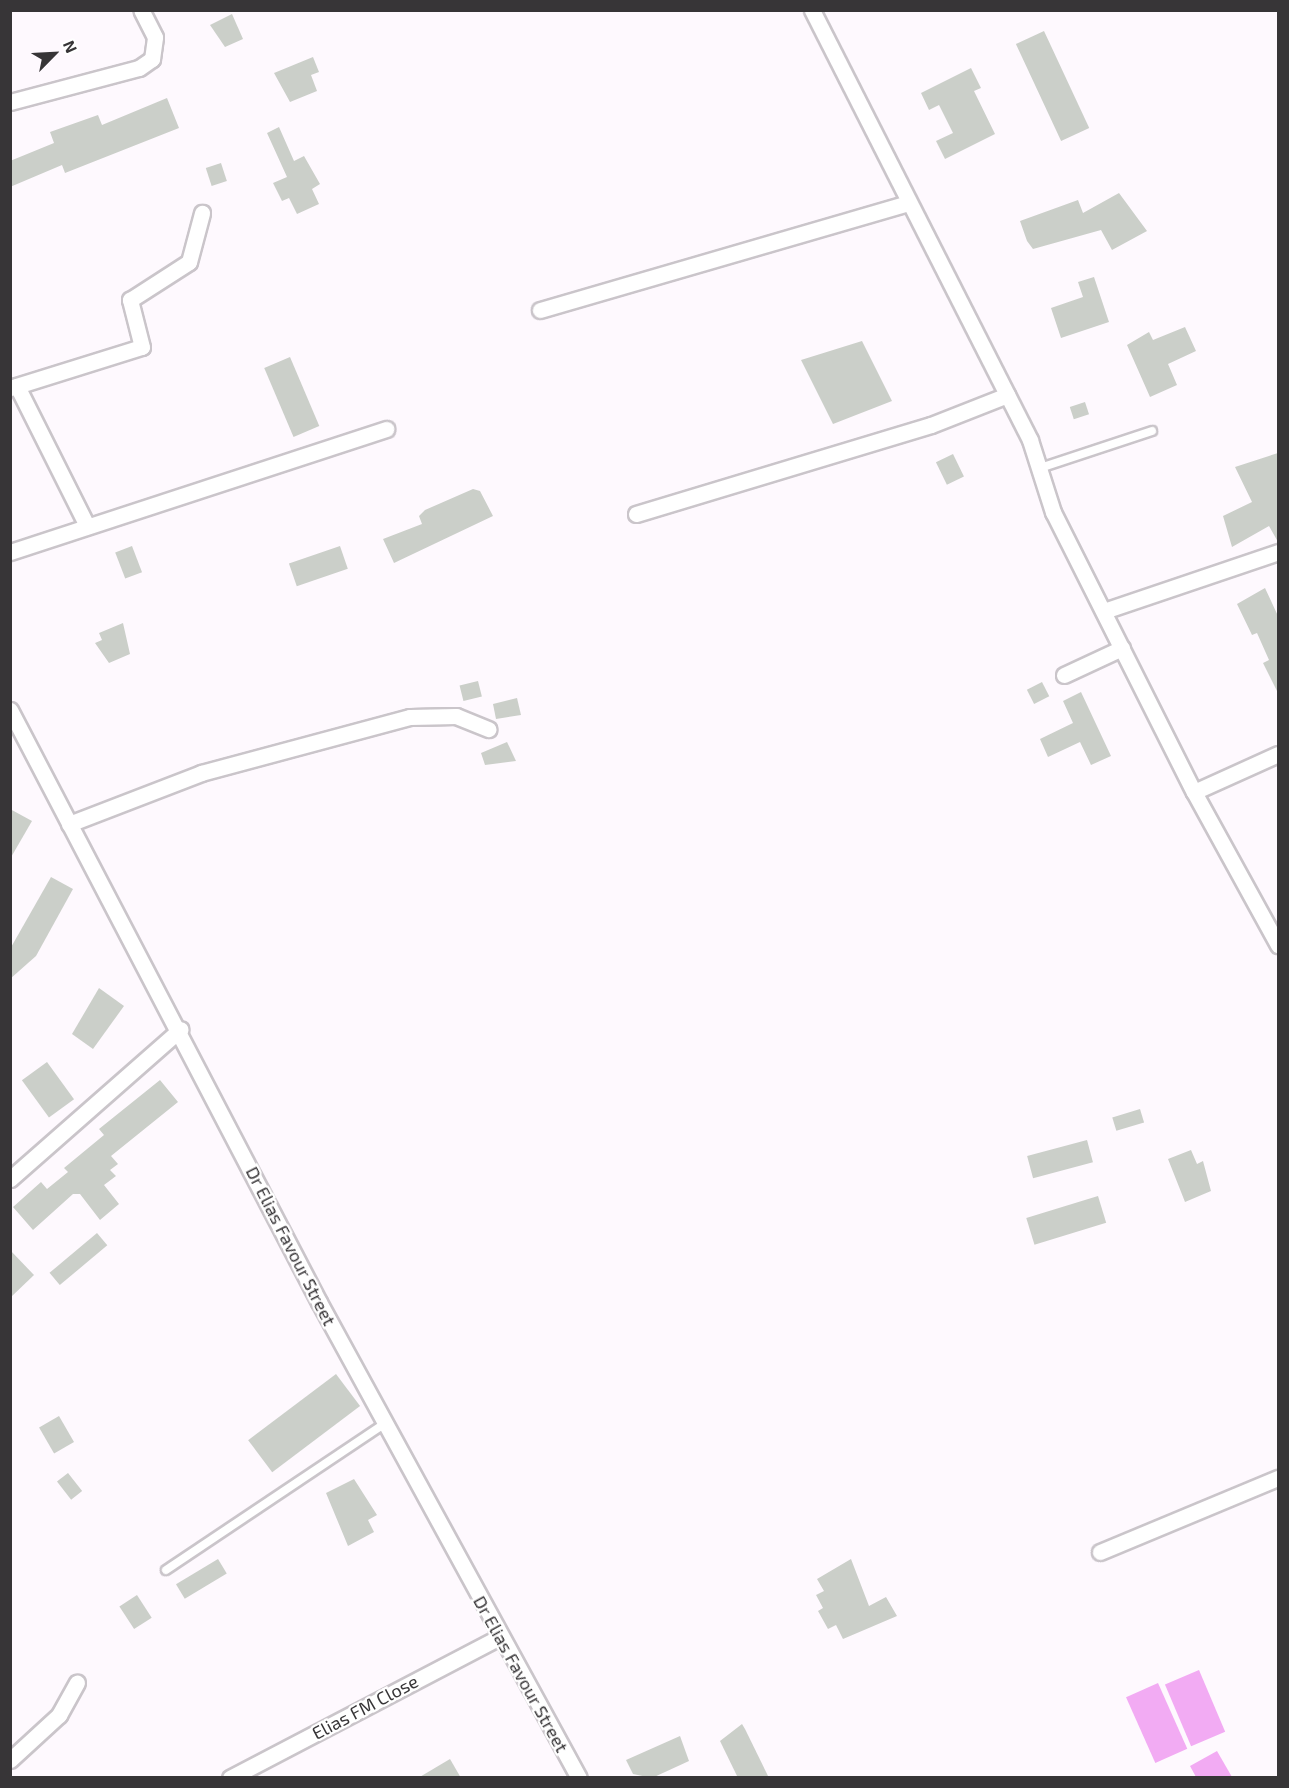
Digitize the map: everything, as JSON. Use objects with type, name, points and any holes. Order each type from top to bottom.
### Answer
[{"type":"street","points":[[10,102],[140,68],[153,59],[155,37],[141,10]]},
{"type":"street","points":[[812,10],[1007,395],[1040,468],[1053,512],[1194,792],[1278,945]]},
{"type":"street","points":[[540,310],[909,203]]},
{"type":"street","points":[[87,526],[14,386],[142,346],[130,300],[189,262],[202,213]]},
{"type":"street","points":[[636,514],[931,425],[1007,395]]},
{"type":"street","points":[[10,552],[387,429]]},
{"type":"street","points":[[1104,611],[1278,552]]},
{"type":"street","points":[[1064,675],[1122,648]]},
{"type":"street","name":"Dr Elias Favour Street","points":[[11,712],[69,824],[181,1029],[384,1424],[579,1778]]},
{"type":"street","points":[[69,824],[201,773],[410,717],[456,716],[488,729]]},
{"type":"street","points":[[1194,792],[1278,754]]},
{"type":"street","points":[[10,1179],[181,1029]]},
{"type":"street","points":[[1100,1552],[1278,1478]]},
{"type":"street","name":"Elias FM Close","points":[[230,1778],[500,1637]]},
{"type":"street","points":[[10,1760],[59,1716],[77,1683]]},
{"type":"lane","points":[[1040,468],[1152,431]]},
{"type":"lane","points":[[166,1570],[384,1424]]},
{"type":"shaded area","points":[[1199,1670],[1225,1732],[1191,1746],[1165,1684]]},
{"type":"shaded area","points":[[1158,1683],[1187,1749],[1155,1763],[1126,1697]]},
{"type":"shaded area","points":[[1217,1751],[1232,1777],[1196,1777],[1190,1766]]},
{"type":"building","points":[[232,14],[243,39],[225,47],[210,25]]},
{"type":"building","points":[[1044,31],[1089,128],[1061,141],[1016,44]]},
{"type":"building","points":[[313,57],[319,72],[311,75],[317,91],[290,102],[274,73]]},
{"type":"building","points":[[971,68],[981,88],[974,91],[995,134],[945,159],[936,141],[953,133],[939,105],[929,110],[921,93]]},
{"type":"building","points":[[167,98],[179,128],[65,173],[62,165],[10,187],[10,161],[54,143],[50,132],[98,115],[102,125]]},
{"type":"building","points":[[279,127],[294,161],[304,156],[320,184],[312,189],[319,204],[297,214],[289,198],[282,201],[273,183],[287,177],[267,133]]},
{"type":"building","points":[[221,163],[227,181],[212,186],[206,168]]},
{"type":"building","points":[[1119,193],[1147,231],[1112,250],[1101,230],[1033,249],[1027,241],[1020,221],[1078,200],[1083,213]]},
{"type":"building","points":[[1094,277],[1109,322],[1061,338],[1051,308],[1083,297],[1078,282]]},
{"type":"building","points":[[1185,327],[1196,351],[1168,364],[1177,385],[1150,397],[1127,345],[1149,332],[1153,340]]},
{"type":"building","points":[[862,341],[892,401],[833,424],[801,360]]},
{"type":"building","points":[[290,357],[319,426],[294,437],[264,368]]},
{"type":"building","points":[[1085,402],[1089,414],[1074,419],[1070,407]]},
{"type":"building","points":[[1278,453],[1278,542],[1269,526],[1232,547],[1223,516],[1252,502],[1235,467]]},
{"type":"building","points":[[953,454],[964,476],[947,485],[936,462]]},
{"type":"building","points":[[473,489],[480,491],[493,516],[394,563],[383,539],[422,524],[419,516],[425,510]]},
{"type":"building","points":[[132,546],[142,572],[125,579],[115,552]]},
{"type":"building","points":[[340,546],[348,569],[297,586],[289,564]]},
{"type":"building","points":[[1265,588],[1278,616],[1278,693],[1263,663],[1269,660],[1257,633],[1252,635],[1237,604]]},
{"type":"building","points":[[123,623],[130,654],[109,663],[95,643],[102,640],[99,633]]},
{"type":"building","points":[[478,681],[482,697],[463,701],[460,686]]},
{"type":"building","points":[[1042,682],[1049,696],[1034,704],[1027,690]]},
{"type":"building","points":[[1081,692],[1111,756],[1091,765],[1080,742],[1048,757],[1040,739],[1073,723],[1063,701]]},
{"type":"building","points":[[517,698],[521,715],[496,719],[493,704]]},
{"type":"building","points":[[507,742],[516,761],[485,765],[481,753]]},
{"type":"building","points":[[10,809],[32,821],[10,859]]},
{"type":"building","points":[[51,877],[73,889],[36,956],[10,979],[10,949]]},
{"type":"building","points":[[99,988],[124,1006],[93,1049],[72,1034]]},
{"type":"building","points":[[47,1062],[74,1099],[49,1117],[22,1080]]},
{"type":"building","points":[[160,1080],[178,1102],[111,1156],[118,1164],[110,1170],[116,1176],[104,1185],[119,1204],[100,1220],[80,1194],[73,1194],[33,1230],[13,1207],[41,1182],[47,1189],[68,1172],[64,1168],[104,1135],[99,1129]]},
{"type":"building","points":[[1140,1109],[1144,1122],[1116,1131],[1112,1117]]},
{"type":"building","points":[[1087,1140],[1093,1162],[1033,1178],[1027,1156]]},
{"type":"building","points":[[1191,1150],[1197,1164],[1203,1161],[1211,1191],[1185,1202],[1168,1159]]},
{"type":"building","points":[[1098,1196],[1106,1223],[1034,1245],[1026,1218]]},
{"type":"building","points":[[97,1233],[107,1245],[60,1285],[50,1273]]},
{"type":"building","points":[[10,1250],[34,1275],[10,1298]]},
{"type":"building","points":[[336,1374],[360,1406],[272,1472],[248,1440]]},
{"type":"building","points":[[59,1416],[74,1442],[54,1453],[39,1428]]},
{"type":"building","points":[[68,1473],[82,1491],[71,1500],[57,1482]]},
{"type":"building","points":[[354,1479],[377,1515],[368,1520],[374,1532],[348,1546],[326,1493]]},
{"type":"building","points":[[218,1559],[227,1574],[185,1599],[176,1584]]},
{"type":"building","points":[[851,1559],[869,1606],[886,1597],[897,1616],[843,1639],[836,1625],[828,1629],[818,1611],[823,1608],[816,1595],[824,1591],[817,1579]]},
{"type":"building","points":[[137,1595],[152,1618],[134,1629],[119,1606]]},
{"type":"building","points":[[742,1724],[769,1778],[738,1778],[720,1741]]},
{"type":"building","points":[[680,1736],[689,1761],[652,1778],[633,1774],[626,1760]]},
{"type":"building","points":[[450,1759],[461,1778],[418,1778]]}]
